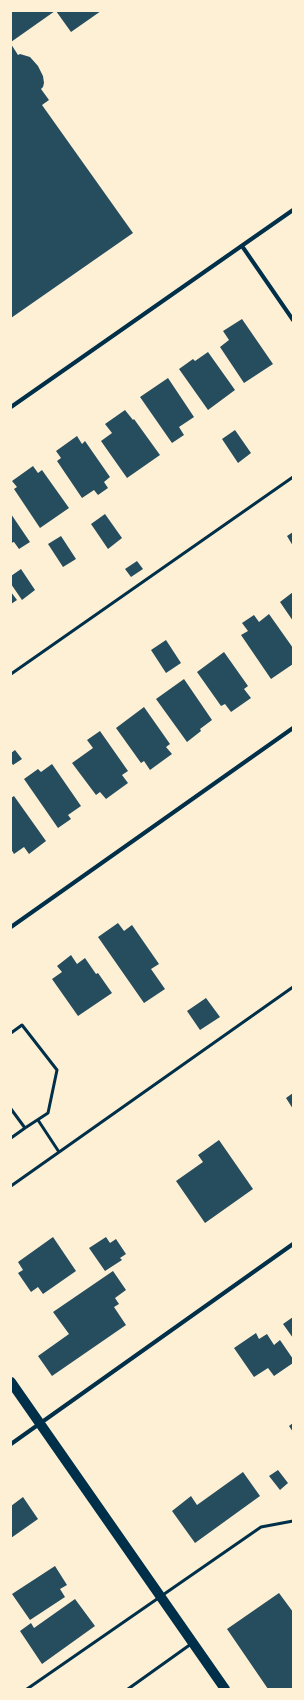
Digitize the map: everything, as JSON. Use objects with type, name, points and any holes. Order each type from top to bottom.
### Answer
[{"type":"main road","points":[[11,1382],[225,1689]]},
{"type":"street","points":[[11,407],[293,210]]},
{"type":"street","points":[[242,246],[293,320]]},
{"type":"street","points":[[11,927],[293,728]]},
{"type":"street","points":[[11,1444],[293,1244]]},
{"type":"lane","points":[[11,674],[293,477]]},
{"type":"lane","points":[[11,1186],[293,987]]},
{"type":"lane","points":[[11,1033],[22,1025],[57,1070],[48,1113],[11,1138]]},
{"type":"lane","points":[[11,1109],[25,1128]]},
{"type":"lane","points":[[38,1120],[59,1152]]},
{"type":"lane","points":[[27,1689],[261,1527],[293,1521]]},
{"type":"lane","points":[[128,1689],[192,1643]]},
{"type":"building","points":[[11,11],[55,11],[11,42]]},
{"type":"building","points":[[56,11],[101,11],[71,32]]},
{"type":"building","points":[[11,44],[18,55],[20,54],[30,57],[38,66],[43,76],[44,83],[41,89],[49,100],[42,105],[133,233],[11,318]]},
{"type":"building","points":[[242,319],[273,364],[244,383],[220,347],[229,340],[223,331]]},
{"type":"building","points":[[208,352],[235,390],[208,410],[179,369],[193,359],[195,361]]},
{"type":"building","points":[[168,378],[194,417],[179,427],[184,435],[172,443],[140,397]]},
{"type":"building","points":[[125,410],[133,420],[134,419],[160,455],[127,478],[101,441],[112,433],[105,424]]},
{"type":"building","points":[[235,430],[251,453],[238,463],[222,439]]},
{"type":"building","points":[[77,436],[82,444],[85,441],[110,477],[104,482],[108,488],[98,495],[94,490],[82,498],[57,461],[61,458],[56,451]]},
{"type":"building","points":[[33,466],[38,473],[42,470],[69,508],[40,528],[14,489],[17,487],[12,481]]},
{"type":"building","points":[[11,514],[30,542],[19,549],[14,542],[11,543]]},
{"type":"building","points":[[105,514],[122,538],[108,549],[91,524]]},
{"type":"building","points":[[293,532],[293,546],[287,536]]},
{"type":"building","points":[[61,536],[76,559],[63,567],[48,544]]},
{"type":"building","points":[[137,561],[143,569],[131,577],[125,569]]},
{"type":"building","points":[[21,569],[35,590],[22,600],[11,584],[11,576]]},
{"type":"building","points":[[11,592],[17,600],[11,604]]},
{"type":"building","points":[[293,592],[293,621],[280,602]]},
{"type":"building","points":[[269,614],[293,648],[293,664],[271,679],[241,635],[248,631],[242,623],[254,615],[259,622]]},
{"type":"building","points":[[166,640],[181,663],[166,673],[151,650]]},
{"type":"building","points":[[224,652],[248,686],[244,689],[251,698],[231,712],[225,704],[221,706],[197,672]]},
{"type":"building","points":[[184,679],[212,720],[187,742],[156,699]]},
{"type":"building","points":[[144,707],[170,744],[166,747],[172,754],[150,770],[144,761],[141,763],[116,728]]},
{"type":"building","points":[[100,731],[128,771],[122,775],[128,783],[106,799],[100,792],[96,795],[72,763],[93,748],[87,740]]},
{"type":"building","points":[[15,750],[22,759],[13,765],[11,762],[11,753]]},
{"type":"building","points":[[52,764],[81,806],[68,815],[71,819],[58,828],[24,779],[38,769],[41,772]]},
{"type":"building","points":[[14,796],[46,841],[29,854],[24,847],[14,854],[11,849],[11,798]]},
{"type":"building","points":[[118,923],[124,931],[132,925],[159,964],[151,969],[165,989],[144,1003],[98,937]]},
{"type":"building","points":[[71,955],[77,964],[85,958],[112,993],[78,1016],[52,979],[62,972],[57,966]]},
{"type":"building","points":[[206,998],[220,1017],[200,1030],[187,1011]]},
{"type":"building","points":[[293,1093],[293,1109],[286,1098]]},
{"type":"building","points":[[219,1140],[253,1189],[205,1223],[176,1181],[203,1162],[198,1155]]},
{"type":"building","points":[[53,1237],[76,1271],[43,1294],[38,1287],[31,1292],[18,1273],[23,1270],[18,1262]]},
{"type":"building","points":[[106,1237],[110,1243],[116,1239],[126,1254],[120,1258],[122,1260],[105,1271],[89,1248]]},
{"type":"building","points":[[113,1271],[126,1290],[115,1298],[119,1304],[114,1307],[126,1325],[52,1376],[38,1356],[69,1334],[53,1312]]},
{"type":"building","points":[[293,1317],[293,1338],[283,1324]]},
{"type":"building","points":[[256,1333],[259,1339],[267,1334],[274,1345],[280,1340],[293,1359],[293,1363],[274,1376],[268,1368],[254,1377],[234,1348]]},
{"type":"building","points":[[293,1423],[293,1432],[289,1426]]},
{"type":"building","points":[[278,1470],[288,1483],[280,1490],[269,1476]]},
{"type":"building","points":[[243,1472],[260,1496],[195,1543],[172,1511],[191,1496],[197,1505]]},
{"type":"building","points":[[23,1497],[38,1519],[11,1538],[11,1506]]},
{"type":"building","points":[[55,1566],[67,1585],[60,1589],[65,1597],[30,1620],[12,1594]]},
{"type":"building","points":[[279,1593],[293,1612],[293,1689],[268,1689],[227,1629]]},
{"type":"building","points":[[75,1599],[95,1626],[42,1664],[20,1631],[31,1623],[34,1628]]}]
